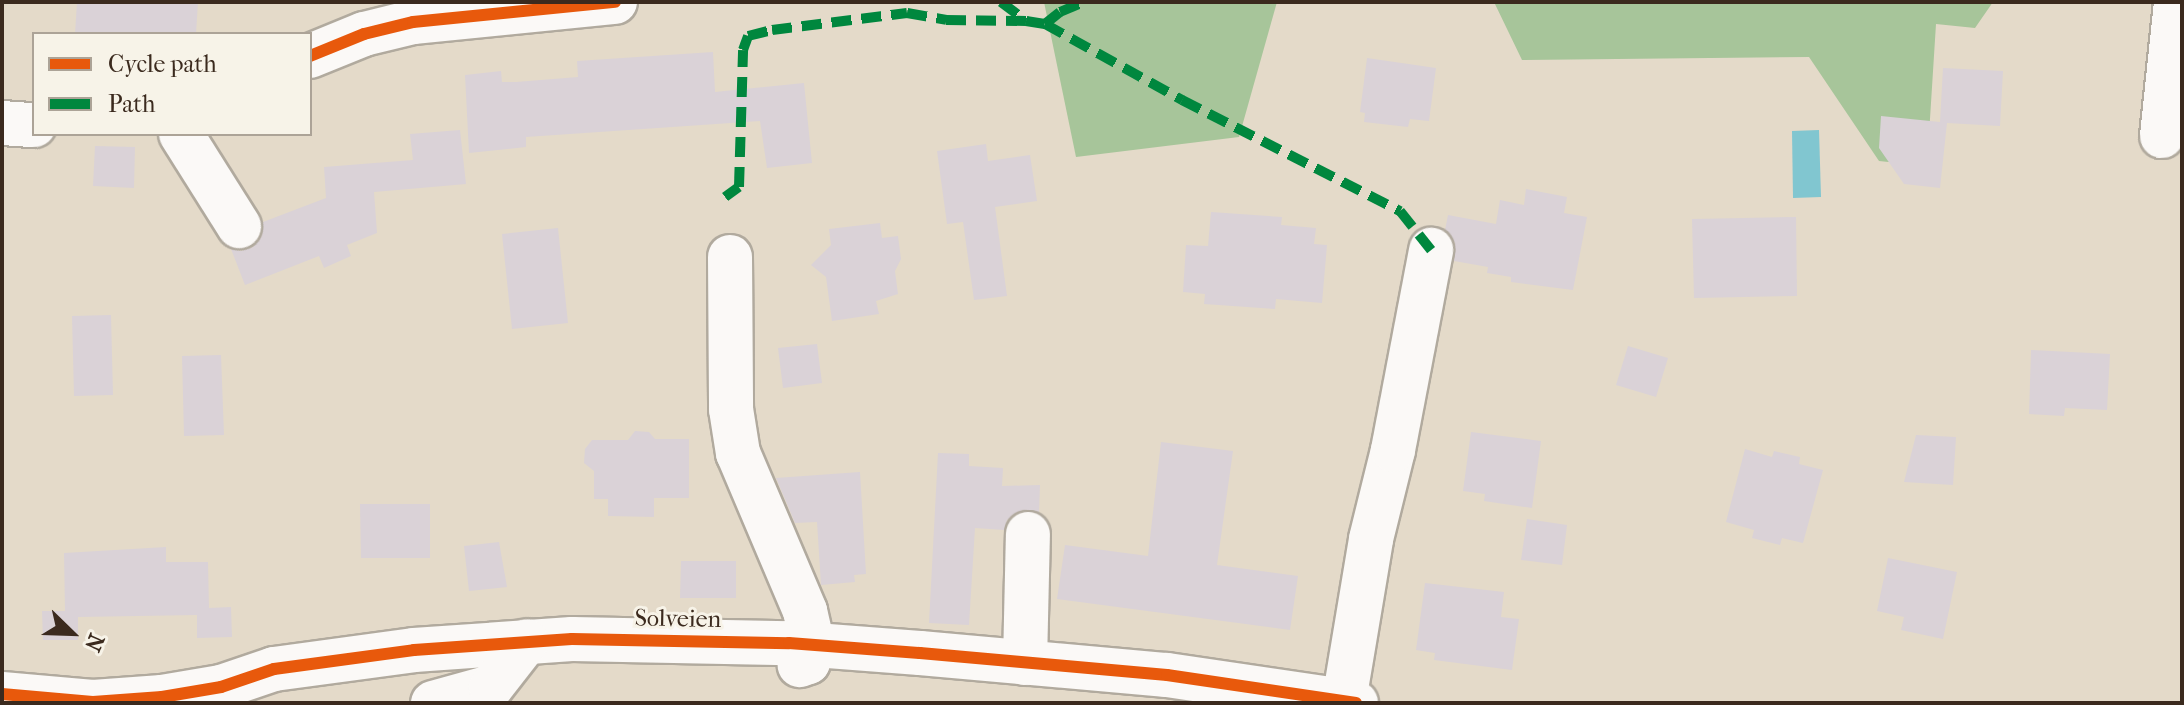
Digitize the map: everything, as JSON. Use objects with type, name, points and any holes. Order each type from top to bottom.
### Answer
[{"type":"street","points":[[312,55],[364,34],[413,22],[615,2]]},
{"type":"street","points":[[2162,136],[2176,2]]},
{"type":"street","points":[[2,123],[32,125]]},
{"type":"street","points":[[182,136],[239,226]]},
{"type":"street","points":[[1350,702],[1371,539],[1393,450],[1431,250]]},
{"type":"street","points":[[730,257],[731,409],[738,453],[805,611],[813,645],[808,662],[790,668],[760,668]]},
{"type":"street","points":[[1025,663],[1028,534]]},
{"type":"street","name":"Solveien","points":[[2,694],[93,702],[162,697],[221,687],[274,669],[414,650],[572,639],[813,645],[1167,675],[1350,702]]},
{"type":"street","points":[[433,703],[491,687],[527,641]]},
{"type":"green space","points":[[1044,2],[1277,2],[1239,137],[1076,157]]},
{"type":"green space","points":[[1494,2],[1993,2],[1975,28],[1936,24],[1927,166],[1879,161],[1809,57],[1522,60]]},
{"type":"water","points":[[1819,130],[1821,197],[1793,198],[1792,131]]},
{"type":"building","points":[[77,2],[198,2],[196,32],[75,32]]},
{"type":"building","points":[[713,52],[715,92],[804,83],[812,163],[767,168],[760,121],[526,137],[526,147],[469,153],[465,75],[501,71],[502,82],[578,77],[577,61]]},
{"type":"building","points":[[1367,58],[1436,68],[1429,121],[1410,119],[1408,127],[1364,122],[1365,113],[1360,112]]},
{"type":"building","points":[[1943,68],[2003,71],[2000,126],[1947,123],[1940,188],[1904,184],[1879,148],[1881,116],[1940,122]]},
{"type":"building","points":[[460,130],[466,184],[374,192],[377,233],[347,245],[351,256],[324,268],[319,256],[245,285],[231,249],[241,251],[253,247],[261,237],[263,222],[326,198],[324,167],[413,160],[410,134]]},
{"type":"building","points":[[986,144],[988,161],[1030,155],[1037,201],[995,207],[1007,296],[974,300],[963,222],[947,224],[937,151]]},
{"type":"building","points":[[95,146],[135,147],[134,188],[93,186]]},
{"type":"building","points":[[1526,189],[1567,197],[1564,213],[1587,217],[1573,290],[1511,282],[1511,277],[1487,273],[1488,267],[1454,261],[1455,243],[1445,230],[1448,215],[1496,224],[1500,200],[1524,205]]},
{"type":"building","points":[[1211,212],[1282,217],[1281,225],[1316,228],[1314,244],[1327,245],[1322,303],[1276,299],[1275,309],[1204,304],[1205,294],[1183,292],[1186,245],[1208,246]]},
{"type":"building","points":[[1796,217],[1797,296],[1694,298],[1692,219]]},
{"type":"building","points":[[880,223],[882,238],[898,236],[901,259],[895,271],[898,294],[876,301],[879,314],[832,321],[826,277],[811,265],[831,245],[829,229]]},
{"type":"building","points":[[558,228],[568,323],[512,329],[502,234]]},
{"type":"building","points":[[111,315],[113,395],[74,396],[72,316]]},
{"type":"building","points":[[817,344],[822,383],[783,388],[778,348]]},
{"type":"building","points":[[1628,346],[1668,358],[1656,397],[1616,385]]},
{"type":"building","points":[[2031,350],[2110,354],[2107,410],[2065,408],[2064,416],[2029,414]]},
{"type":"building","points":[[221,355],[224,435],[184,436],[182,356]]},
{"type":"building","points":[[635,431],[649,432],[655,439],[689,439],[689,498],[654,498],[654,517],[608,516],[608,499],[594,499],[594,471],[584,463],[585,449],[592,440],[628,440]]},
{"type":"building","points":[[1471,432],[1541,441],[1532,508],[1484,501],[1485,494],[1463,491]]},
{"type":"building","points":[[1916,435],[1956,437],[1953,485],[1904,482]]},
{"type":"building","points":[[1161,442],[1233,451],[1217,565],[1298,576],[1290,630],[1057,599],[1065,545],[1148,556]]},
{"type":"building","points":[[1745,449],[1772,457],[1774,451],[1800,457],[1799,464],[1823,470],[1803,543],[1782,538],[1780,545],[1752,538],[1754,530],[1726,522]]},
{"type":"building","points":[[938,453],[969,454],[969,466],[1003,468],[1002,486],[1040,485],[1039,512],[1017,512],[1007,520],[1004,530],[975,528],[969,625],[929,623]]},
{"type":"building","points":[[860,472],[866,574],[854,575],[855,582],[821,585],[817,522],[795,523],[776,478]]},
{"type":"building","points":[[360,504],[430,504],[430,558],[361,558]]},
{"type":"building","points":[[1527,519],[1567,525],[1562,565],[1521,560]]},
{"type":"building","points":[[499,542],[507,587],[469,591],[464,546]]},
{"type":"building","points":[[166,547],[166,562],[208,562],[209,608],[231,607],[232,637],[197,638],[197,615],[78,617],[78,640],[43,640],[42,611],[65,611],[64,553]]},
{"type":"building","points":[[1888,558],[1957,572],[1943,639],[1901,630],[1904,617],[1877,611]]},
{"type":"building","points":[[681,561],[736,561],[736,598],[680,598]]},
{"type":"building","points":[[1425,583],[1504,592],[1501,617],[1519,619],[1512,670],[1434,660],[1435,653],[1416,650]]},
{"type":"marked path","points":[[1001,2],[1026,21],[1045,24],[1182,100],[1400,211],[1431,250]]},
{"type":"marked path","points":[[1045,24],[1060,12],[1084,2]]},
{"type":"marked path","points":[[725,197],[739,187],[743,50],[748,36],[772,30],[907,13],[946,20],[1026,21]]},
{"type":"cycle path","points":[[312,55],[364,34],[413,22],[615,2]]},
{"type":"cycle path","points":[[2,694],[93,702],[162,697],[221,687],[274,669],[414,650],[572,639],[789,643],[920,653],[1167,675],[1356,703]]}]
